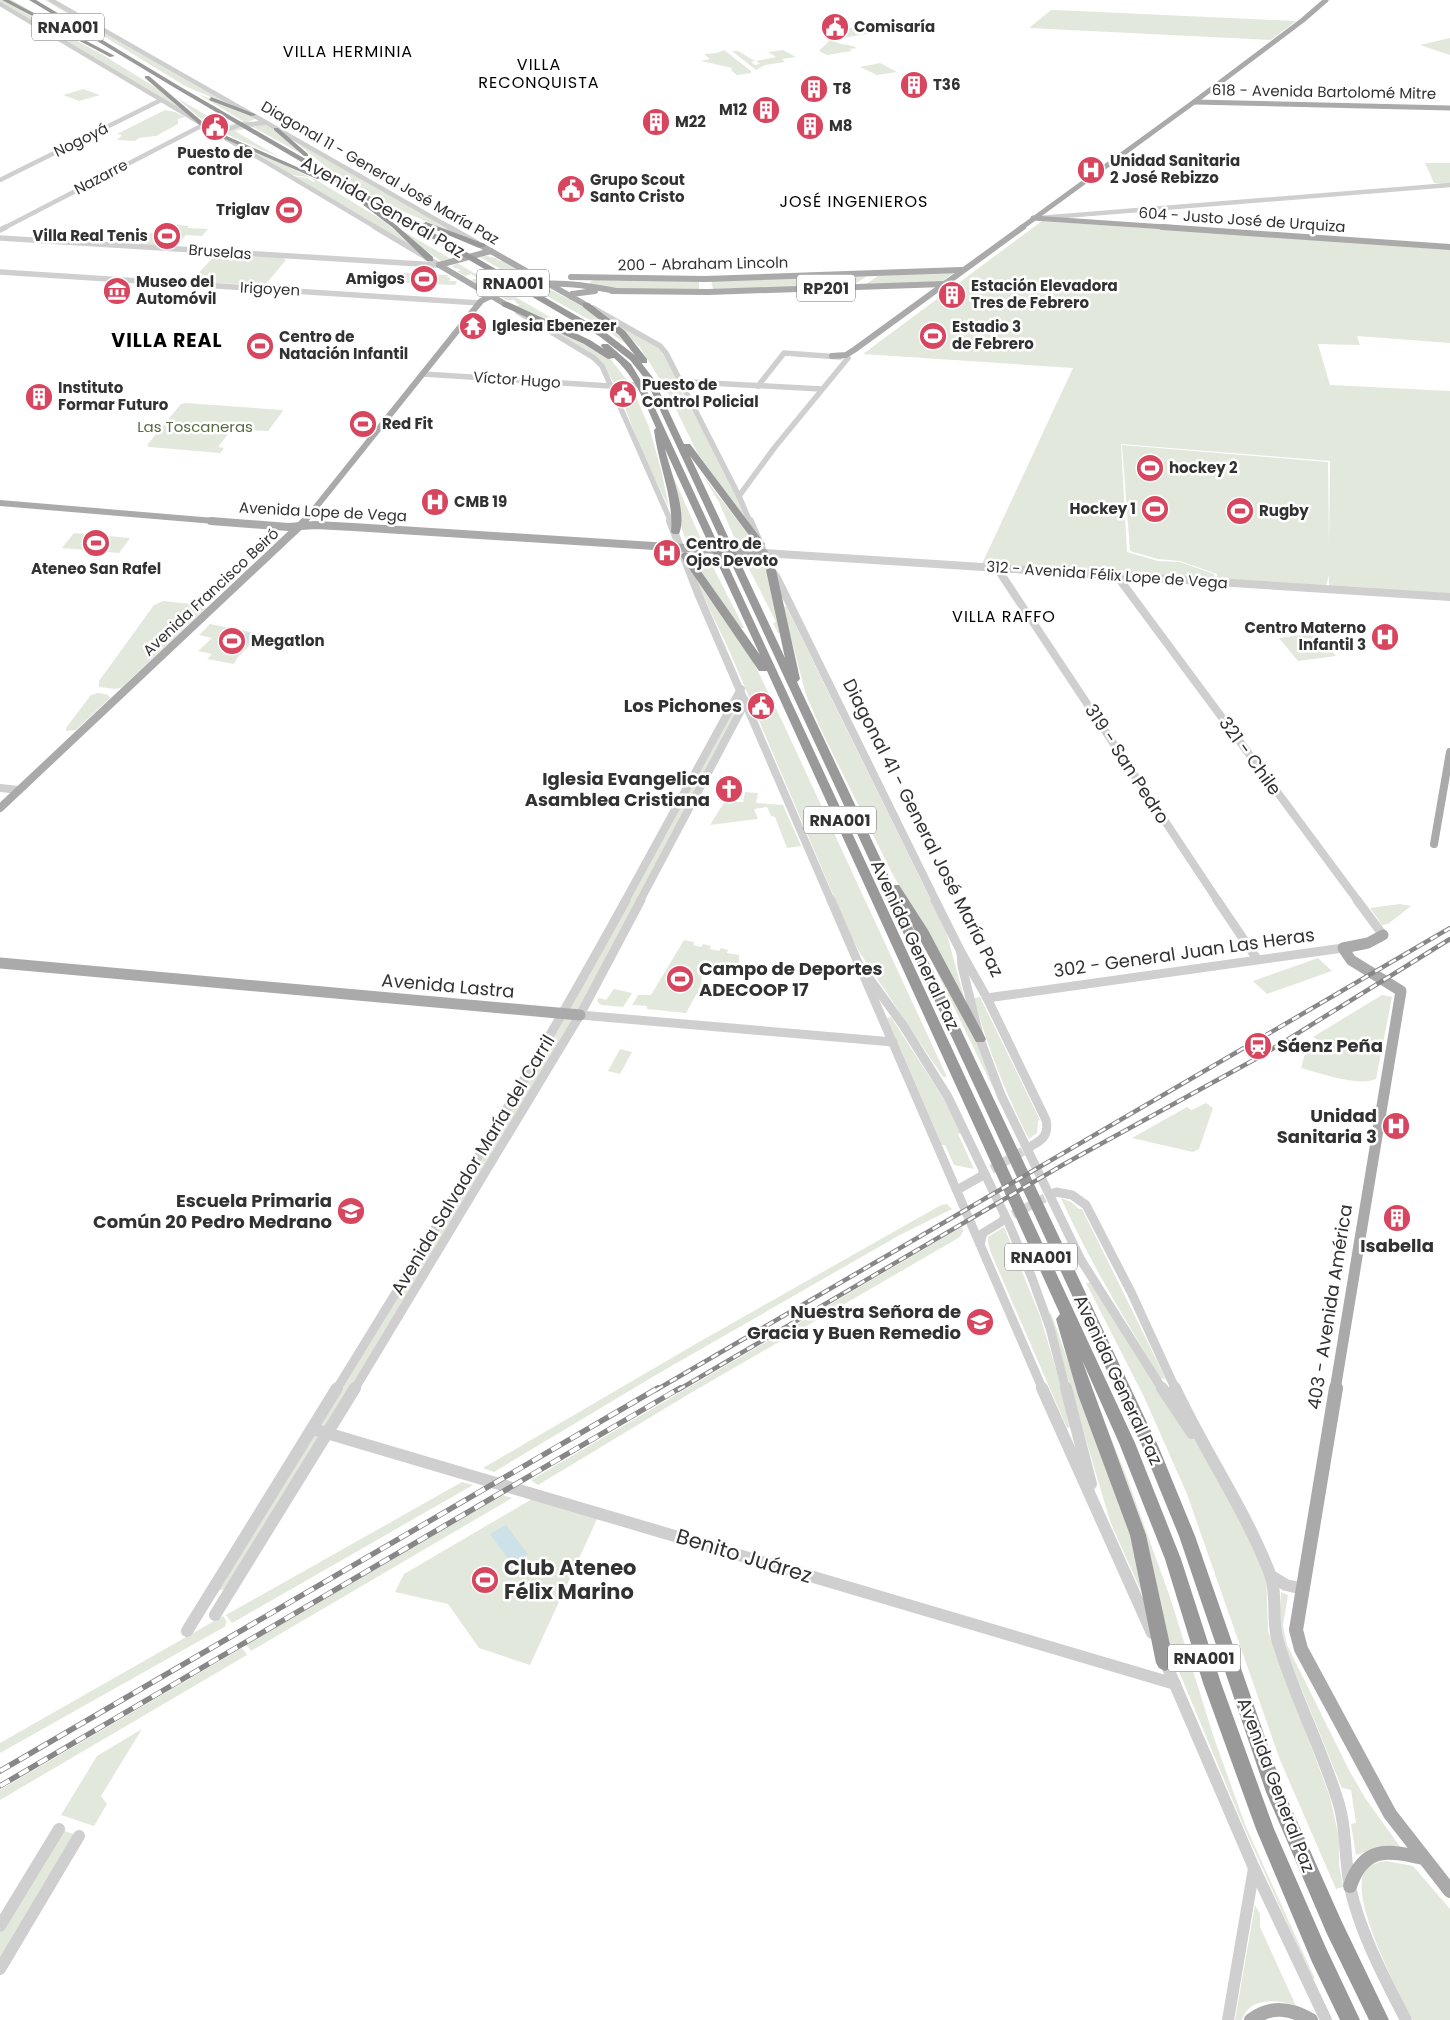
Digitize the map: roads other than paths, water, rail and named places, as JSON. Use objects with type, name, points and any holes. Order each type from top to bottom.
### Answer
[{"type":"highway","points":[[5,0],[112,56]]},
{"type":"highway","points":[[15,0],[76,37]]},
{"type":"highway","name":"Avenida General Paz","points":[[22,0],[147,77],[231,124],[246,127],[613,341],[633,358],[650,380],[1011,1149],[1042,1204],[1151,1448],[1173,1499],[1275,1792],[1319,1894],[1379,2020]]},
{"type":"highway","name":"Avenida General Paz","points":[[32,0],[99,38],[329,182],[590,336],[616,354],[632,371],[658,423],[996,1158],[1042,1204],[1059,1297],[1127,1443],[1152,1504],[1173,1559],[1212,1683],[1255,1805],[1286,1882],[1350,2020]]},
{"type":"highway","points":[[42,0],[99,38]]},
{"type":"highway","points":[[159,76],[255,116]]},
{"type":"highway","points":[[147,77],[206,126]]},
{"type":"highway","points":[[276,129],[339,181]]},
{"type":"highway","points":[[219,134],[329,182]]},
{"type":"highway","points":[[367,197],[482,246]]},
{"type":"highway","points":[[358,199],[394,226],[430,259]]},
{"type":"highway","points":[[505,304],[593,346],[632,371]]},
{"type":"highway","points":[[586,304],[622,333],[632,344],[647,366],[650,380]]},
{"type":"highway","points":[[658,423],[659,447],[674,504],[677,524],[676,532]]},
{"type":"highway","points":[[673,430],[760,544]]},
{"type":"highway","points":[[684,552],[747,642],[785,701]]},
{"type":"highway","points":[[771,570],[799,698]]},
{"type":"highway","points":[[872,855],[922,930],[980,1039]]},
{"type":"highway","points":[[1059,1297],[1072,1356],[1139,1540],[1165,1663]]},
{"type":"main road","points":[[848,358],[1196,102],[1328,0]]},
{"type":"main road","name":"618 - Avenida Bartolomé Mitre","points":[[1196,102],[1450,108]]},
{"type":"main road","points":[[832,356],[850,353],[1036,218]]},
{"type":"main road","name":"604 - Justo José de Urquiza","points":[[1036,218],[1450,247]]},
{"type":"main road","name":"Diagonal 11 - General José María Paz","points":[[482,246],[586,304]]},
{"type":"main road","points":[[439,265],[491,252]]},
{"type":"main road","name":"Avenida General Paz","points":[[439,265],[505,304]]},
{"type":"main road","name":"200 - Abraham Lincoln","points":[[534,276],[705,278],[962,270]]},
{"type":"main road","points":[[529,284],[535,280],[534,276]]},
{"type":"main road","points":[[583,288],[586,281],[597,278]]},
{"type":"main road","name":"Avenida Francisco Beiró","points":[[0,808],[301,526],[480,302],[503,291],[529,284],[544,282],[583,288]]},
{"type":"main road","name":"RP201","points":[[572,297],[574,293],[583,288],[616,291],[708,292],[946,285]]},
{"type":"main road","points":[[480,302],[482,290],[503,291]]},
{"type":"main road","name":"Avenida Lope de Vega","points":[[0,503],[301,526],[354,527],[636,546],[684,552],[704,549],[764,553]]},
{"type":"main road","points":[[1434,844],[1450,752]]},
{"type":"main road","name":"302 - General Juan Las Heras","points":[[1343,948],[1368,944],[1383,935]]},
{"type":"main road","name":"403 - Avenida América","points":[[1343,948],[1351,960],[1401,991],[1296,1630],[1301,1649],[1378,1794],[1390,1814],[1423,1858]]},
{"type":"main road","name":"Avenida Lastra","points":[[0,964],[580,1015]]},
{"type":"main road","points":[[1350,1886],[1354,1872],[1361,1862],[1373,1854],[1403,1854],[1423,1858],[1450,1891]]},
{"type":"main road","points":[[1251,2020],[1265,2011],[1282,2008],[1294,2011],[1311,2020]]},
{"type":"street","name":"Diagonal 11 - General José María Paz","points":[[51,0],[482,246]]},
{"type":"street","name":"Avenida General Paz","points":[[0,4],[439,265]]},
{"type":"street","name":"Nogoyá","points":[[0,180],[161,100]]},
{"type":"street","points":[[206,126],[221,128],[251,122],[255,116]]},
{"type":"street","points":[[219,134],[224,129],[253,123],[266,123]]},
{"type":"street","name":"Nazarre","points":[[0,230],[206,126]]},
{"type":"street","points":[[1036,218],[1413,186],[1450,185]]},
{"type":"street","name":"Bruselas","points":[[0,238],[439,265]]},
{"type":"street","name":"Irigoyen","points":[[0,272],[480,302]]},
{"type":"street","name":"Avenida General Paz","points":[[505,304],[597,360],[602,366],[676,532],[705,609],[1012,1319],[1097,1506],[1109,1538],[1175,1684],[1254,1868],[1326,2020]]},
{"type":"street","name":"Diagonal 11 - General José María Paz","points":[[586,304],[660,346],[666,354],[739,496],[760,544]]},
{"type":"street","points":[[758,386],[784,353],[848,358]]},
{"type":"street","points":[[739,496],[821,389],[848,358]]},
{"type":"street","name":"Víctor Hugo","points":[[423,374],[610,386],[680,382],[821,389]]},
{"type":"street","points":[[760,544],[764,553]]},
{"type":"street","name":"312 - Avenida Félix Lope de Vega","points":[[764,553],[1120,578],[1450,598]]},
{"type":"street","name":"Diagonal 41 - General José María Paz","points":[[764,553],[961,952],[987,998],[1046,1120],[1048,1127],[1045,1137],[1028,1144]]},
{"type":"street","name":"319 - San Pedro","points":[[997,568],[1257,959]]},
{"type":"street","name":"321 - Chile","points":[[1120,578],[1383,935]]},
{"type":"street","name":"Avenida Salvador María del Carril","points":[[187,1630],[313,1429],[564,1013],[741,689]]},
{"type":"street","name":"Avenida Salvador María del Carril","points":[[214,1615],[435,1258],[580,1015],[746,701]]},
{"type":"street","points":[[0,788],[19,790]]},
{"type":"street","name":"302 - General Juan Las Heras","points":[[987,998],[1343,948]]},
{"type":"street","name":"Avenida General Paz","points":[[961,952],[962,966],[976,1016],[980,1039],[1001,1095],[1028,1144],[1042,1204],[1081,1260],[1180,1417],[1214,1460]]},
{"type":"street","name":"Avenida General Paz","points":[[861,968],[903,1025],[948,1097],[982,1166],[1005,1223],[1032,1278],[1050,1328],[1076,1420],[1097,1506]]},
{"type":"street","name":"Avenida Lastra","points":[[580,1015],[893,1042]]},
{"type":"street","points":[[957,1190],[980,1176]]},
{"type":"street","points":[[1042,1204],[1070,1194],[1079,1198],[1086,1205],[1132,1294],[1190,1420],[1214,1460],[1271,1576],[1277,1640],[1338,1800],[1344,1829],[1350,1886],[1356,1908],[1372,1952],[1406,2020]]},
{"type":"street","points":[[980,1244],[983,1233],[1005,1223]]},
{"type":"street","name":"Benito Juárez","points":[[313,1429],[1175,1684]]},
{"type":"street","points":[[1271,1576],[1286,1585],[1303,1589]]},
{"type":"street","points":[[0,1926],[59,1829]]},
{"type":"street","points":[[0,1969],[78,1836]]},
{"type":"street","points":[[1228,2020],[1254,1868]]},
{"type":"tunnel","points":[[980,1176],[1032,1146]]},
{"type":"tunnel","points":[[1001,1221],[1056,1192]]},
{"type":"railway","points":[[656,1390],[1450,928]]},
{"type":"railway","points":[[678,1390],[1066,1163],[1261,1056],[1450,939]]},
{"type":"railway","points":[[0,1771],[658,1388]]},
{"type":"railway","points":[[0,1786],[680,1388]]},
{"type":"place","name":"Comisaría","points":[[835,27]]},
{"type":"place","name":"T36","points":[[914,85]]},
{"type":"place","name":"T8","points":[[814,89]]},
{"type":"place","name":"M12","points":[[766,110]]},
{"type":"place","name":"M22","points":[[656,122]]},
{"type":"place","name":"M8","points":[[810,126]]},
{"type":"place","name":"Puesto de control","points":[[215,127]]},
{"type":"place","name":"Unidad Sanitaria 2 José Rebizzo","points":[[1091,170]]},
{"type":"place","name":"Grupo Scout Santo Cristo","points":[[571,189]]},
{"type":"place","name":"Triglav","points":[[289,210]]},
{"type":"place","name":"Villa Real Tenis","points":[[167,236]]},
{"type":"place","name":"Amigos","points":[[424,279]]},
{"type":"place","name":"Museo del Automóvil","points":[[117,291]]},
{"type":"place","name":"Estación Elevadora Tres de Febrero","points":[[952,295]]},
{"type":"place","name":"Iglesia Ebenezer","points":[[473,326]]},
{"type":"place","name":"Estadio 3 de Febrero","points":[[933,336]]},
{"type":"place","name":"Centro de Natación Infantil","points":[[260,346]]},
{"type":"place","name":"Puesto de Control Policial","points":[[623,394]]},
{"type":"place","name":"Instituto Formar Futuro","points":[[39,397]]},
{"type":"place","name":"Red Fit","points":[[363,424]]},
{"type":"place","name":"hockey 2","points":[[1150,468]]},
{"type":"place","name":"CMB 19","points":[[435,502]]},
{"type":"place","name":"Hockey 1","points":[[1155,509]]},
{"type":"place","name":"Rugby","points":[[1240,511]]},
{"type":"place","name":"Ateneo San Rafel","points":[[96,543]]},
{"type":"place","name":"Centro de Ojos Devoto","points":[[667,553]]},
{"type":"place","name":"Centro Materno Infantil 3","points":[[1385,637]]},
{"type":"place","name":"Megatlon","points":[[232,641]]},
{"type":"place","name":"Los Pichones","points":[[761,706]]},
{"type":"place","name":"Iglesia Evangelica Asamblea Cristiana","points":[[729,789]]},
{"type":"place","name":"Campo de Deportes ADECOOP 17","points":[[680,979]]},
{"type":"place","name":"Sáenz Peña","points":[[1258,1046]]},
{"type":"place","name":"Unidad Sanitaria 3","points":[[1396,1126]]},
{"type":"place","name":"Escuela Primaria Común 20 Pedro Medrano","points":[[351,1211]]},
{"type":"place","name":"Isabella","points":[[1397,1218]]},
{"type":"place","name":"Nuestra Señora de Gracia y Buen Remedio","points":[[980,1322]]},
{"type":"place","name":"Club Ateneo Félix Marino","points":[[485,1580]]},
{"type":"district","name":"VILLA HERMINIA","points":[[348,51]]},
{"type":"district","name":"VILLA RECONQUISTA","points":[[539,73]]},
{"type":"district","name":"JOSÉ INGENIEROS","points":[[854,201]]},
{"type":"district","name":"VILLA REAL","points":[[167,340]]},
{"type":"district","name":"VILLA RAFFO","points":[[1004,616]]},
{"type":"park label","name":"Las Toscaneras","points":[[195,427]]}]
